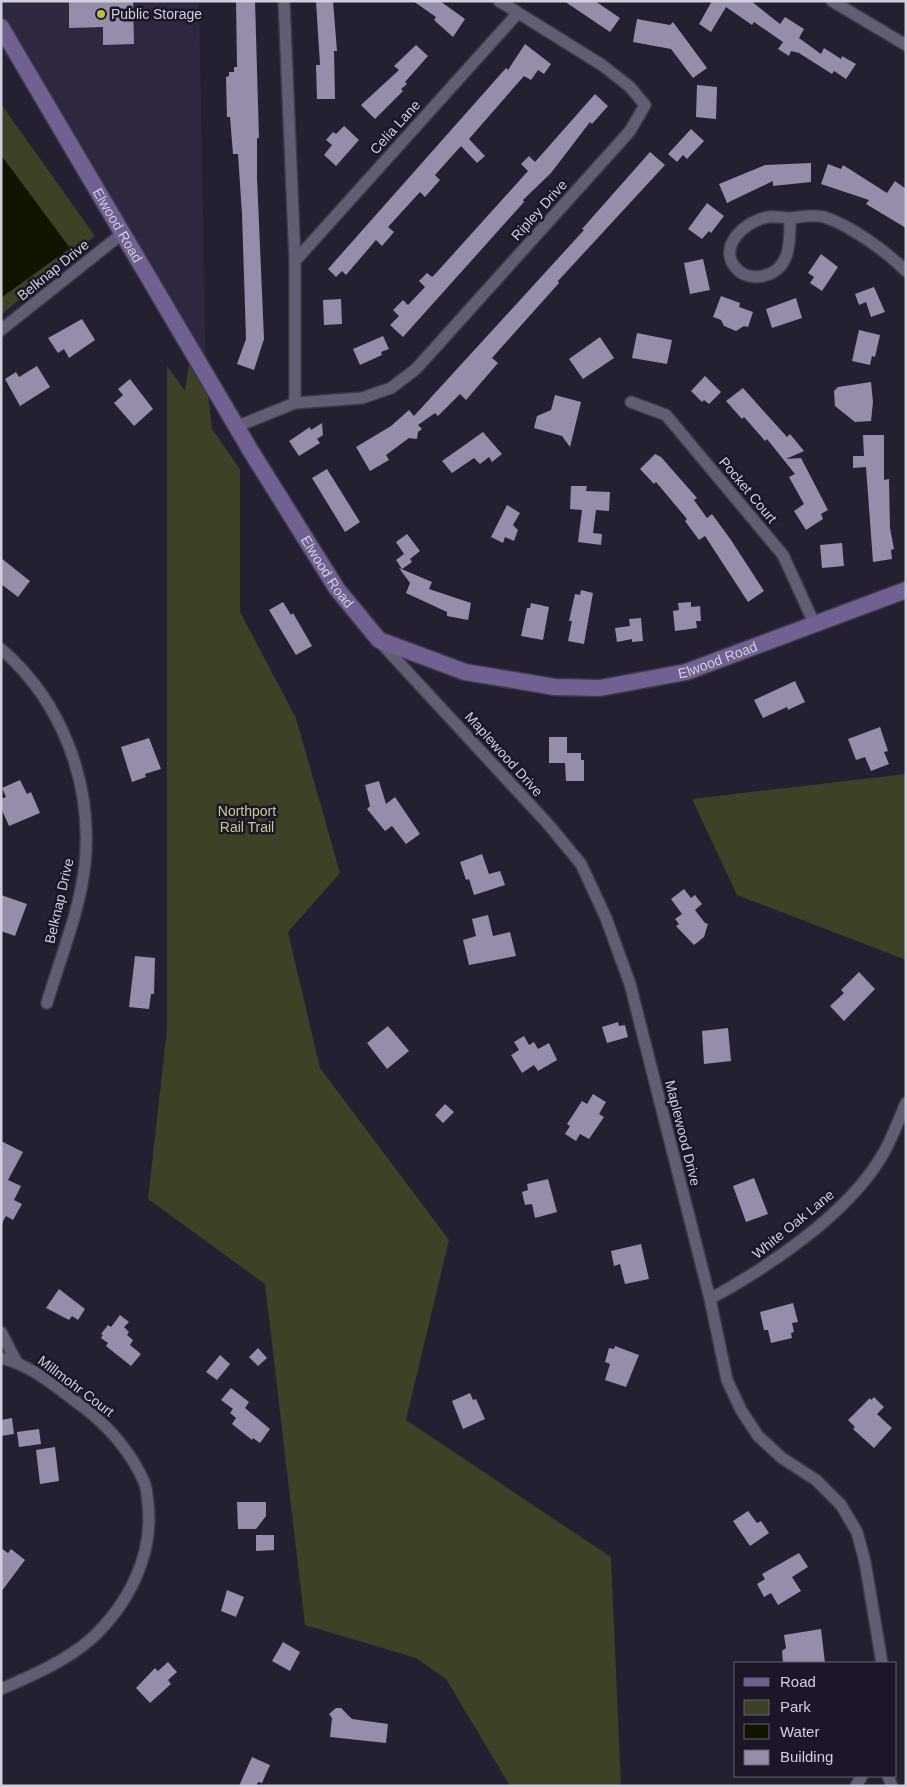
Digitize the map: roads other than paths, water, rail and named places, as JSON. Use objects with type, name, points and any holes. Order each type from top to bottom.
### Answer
[{"type":"main road","name":"Elwood Road","points":[[1,27],[171,318],[238,426],[252,453],[337,590],[379,640],[465,672],[555,687],[600,688],[686,672],[906,590]]},
{"type":"street","points":[[284,1],[295,261],[295,403]]},
{"type":"street","name":"Ripley Drive","points":[[238,426],[295,403],[362,398],[391,388],[416,369],[630,130],[645,106],[630,87],[602,66],[499,1]]},
{"type":"street","points":[[832,1],[906,45]]},
{"type":"street","name":"Celia Lane","points":[[295,261],[518,13]]},
{"type":"street","points":[[790,218],[788,254],[779,269],[760,277],[751,277],[739,272],[730,257],[730,246],[740,231],[763,218],[790,218],[811,215],[837,222],[894,259],[906,271]]},
{"type":"street","name":"Belknap Drive","points":[[1,330],[123,233]]},
{"type":"street","name":"Pocket Court","points":[[631,402],[666,415],[764,533],[782,555],[814,623]]},
{"type":"street","name":"Maplewood Drive","points":[[379,640],[548,824],[581,864],[606,918],[630,984],[710,1299],[727,1380],[741,1410],[758,1436],[782,1458],[816,1480],[840,1505],[857,1532],[868,1576],[882,1662]]},
{"type":"street","name":"Belknap Drive","points":[[1,649],[19,664],[43,694],[63,730],[78,776],[86,821],[84,864],[76,906],[46,1003]]},
{"type":"street","name":"White Oak Lane","points":[[710,1299],[749,1278],[833,1214],[857,1189],[881,1158],[906,1103]]},
{"type":"street","name":"Millmohr Court","points":[[1,1332],[16,1361]]},
{"type":"street","name":"Millmohr Court","points":[[1,1358],[16,1361],[48,1380],[98,1418],[125,1449],[145,1483],[149,1517],[146,1553],[132,1586],[115,1612],[90,1639],[57,1662],[1,1689]]},
{"type":"water","points":[[1,155],[70,248],[1,298]]},
{"type":"place","name":"Public Storage","points":[[101,14]]},
{"type":"park label","name":"Northport Rail Trail","points":[[247,820]]}]
